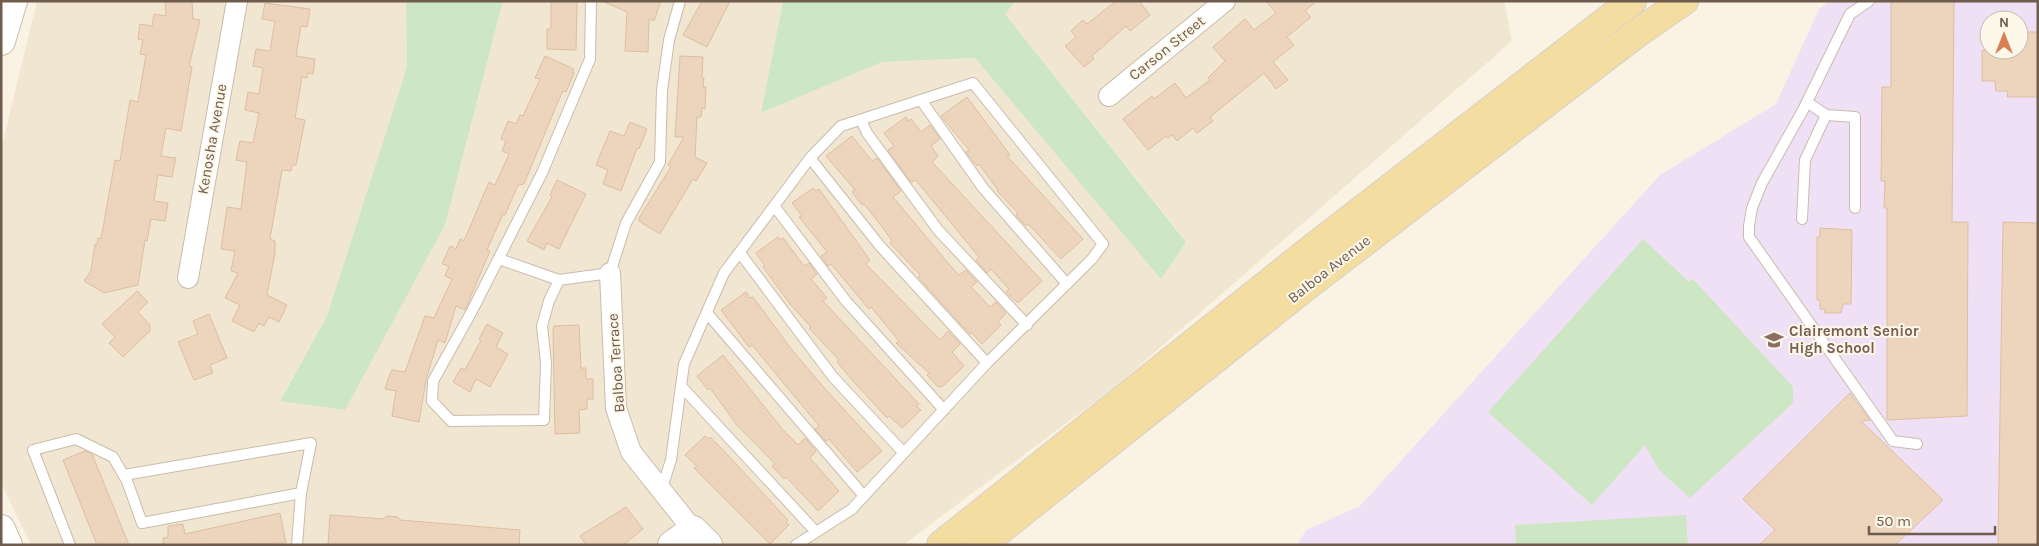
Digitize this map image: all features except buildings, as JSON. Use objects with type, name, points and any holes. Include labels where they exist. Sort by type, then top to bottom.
[{"type":"main road","points":[[1,41],[13,1]]},
{"type":"main road","name":"Balboa Avenue","points":[[941,545],[1305,254],[1632,1]]},
{"type":"main road","name":"Balboa Avenue","points":[[981,545],[1304,288],[1636,34],[1684,1]]},
{"type":"main road","points":[[1,529],[8,545]]},
{"type":"street","name":"Kenosha Avenue","points":[[188,278],[237,1]]},
{"type":"street","name":"Carson Street","points":[[1109,96],[1225,1]]},
{"type":"street","name":"Balboa Terrace","points":[[610,272],[616,408],[631,452],[691,540]]},
{"type":"lane","points":[[559,280],[549,301],[542,326],[546,363],[544,420],[451,421],[432,401],[433,381],[499,259],[542,172],[590,59],[591,1]]},
{"type":"lane","points":[[499,259],[559,280],[610,272],[626,222],[660,162],[662,90],[669,40],[680,1]]},
{"type":"lane","points":[[1869,1],[1850,14],[1808,102],[1762,183],[1752,208],[1749,237],[1893,441],[1917,444]]},
{"type":"lane","points":[[660,492],[671,460],[684,364],[724,273],[810,158],[841,126],[973,83],[1104,244],[1027,325],[987,363],[852,509],[796,545]]},
{"type":"lane","points":[[921,100],[983,188],[1067,284]]},
{"type":"lane","points":[[1808,102],[1826,115],[1855,117],[1855,208]]},
{"type":"lane","points":[[1802,219],[1805,160],[1826,115]]},
{"type":"lane","points":[[861,120],[867,133],[938,230],[1027,325]]},
{"type":"lane","points":[[810,158],[880,246],[987,363]]},
{"type":"lane","points":[[775,206],[846,301],[944,410]]},
{"type":"lane","points":[[740,253],[833,377],[903,452]]},
{"type":"lane","points":[[707,313],[864,496]]},
{"type":"lane","points":[[681,386],[816,532]]},
{"type":"lane","points":[[70,545],[33,450],[76,439],[113,458],[124,475],[142,523],[300,493]]},
{"type":"lane","points":[[124,475],[311,443],[300,493],[297,545]]},
{"type":"shaded area","points":[[37,1],[406,1],[407,67],[327,316],[280,400],[344,410],[445,225],[503,1],[783,1],[761,113],[882,62],[975,58],[1161,278],[1186,241],[1005,14],[1016,1],[1504,1],[1512,41],[1116,386],[903,545],[31,545],[1,483],[1,149]]},
{"type":"shaded area","name":"Clairemont Senior High School","points":[[1830,1],[2038,1],[2038,545],[1297,545],[1306,530],[1360,506],[1660,175],[1776,104],[1819,9]]},
{"type":"green space","points":[[406,1],[503,1],[445,225],[345,410],[280,401],[327,316],[407,67]]},
{"type":"green space","points":[[783,1],[1016,1],[1005,14],[1186,242],[1161,279],[975,58],[882,62],[761,113]]},
{"type":"green space","points":[[1643,239],[1689,282],[1693,279],[1793,387],[1793,403],[1690,498],[1659,470],[1645,445],[1592,505],[1488,412]]},
{"type":"green space","points":[[1686,515],[1688,545],[1516,545],[1515,525]]},
{"type":"place","name":"Clairemont Senior High School","points":[[1774,340]]}]
